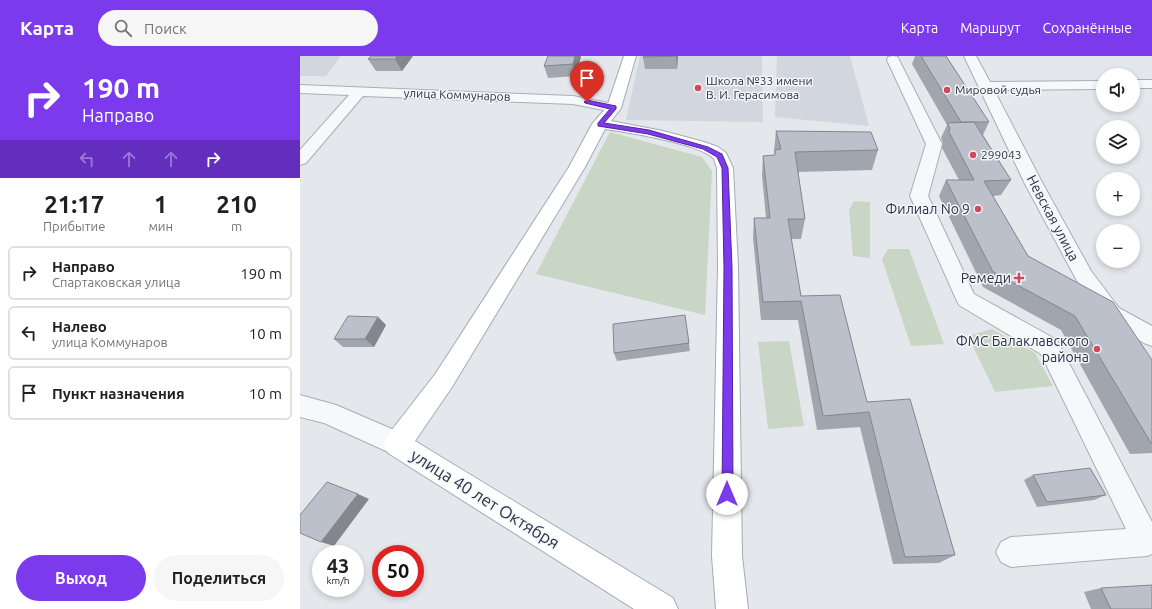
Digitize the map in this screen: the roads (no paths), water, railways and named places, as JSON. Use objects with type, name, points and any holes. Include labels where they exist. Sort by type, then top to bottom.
[{"type":"main road","points":[[397,444],[444,380],[577,167],[600,124],[614,108],[630,56]]},
{"type":"main road","points":[[600,124],[649,132],[706,148],[720,156],[725,168],[728,268],[727,556],[732,609]]},
{"type":"main road","name":"улица 40 лет Октября","points":[[397,444],[662,609]]},
{"type":"street","name":"Невская улица","points":[[970,56],[1034,184],[1084,276],[1111,314],[1152,337]]},
{"type":"street","points":[[893,60],[934,144],[919,196],[966,300],[1049,348],[1147,542],[1011,552]]},
{"type":"street","points":[[1140,84],[1152,84]]},
{"type":"street","points":[[985,86],[1096,85]]},
{"type":"street","name":"улица Коммунаров","points":[[300,89],[573,100],[614,108]]},
{"type":"street","points":[[300,160],[360,91]]},
{"type":"street","name":"улица 40 лет Октября","points":[[300,406],[327,413],[397,444]]},
{"type":"place","name":"Школа №33 имени В. И. Герасимова","points":[[698,88]]},
{"type":"place","name":"Мировой судья","points":[[947,90]]},
{"type":"place","name":"299043","points":[[973,155]]},
{"type":"place","name":"Филиал No 9","points":[[978,209]]},
{"type":"place","name":"Ремеди","points":[[1019,278]]},
{"type":"place","name":"ФМС Балаклавского района","points":[[1097,349]]}]
